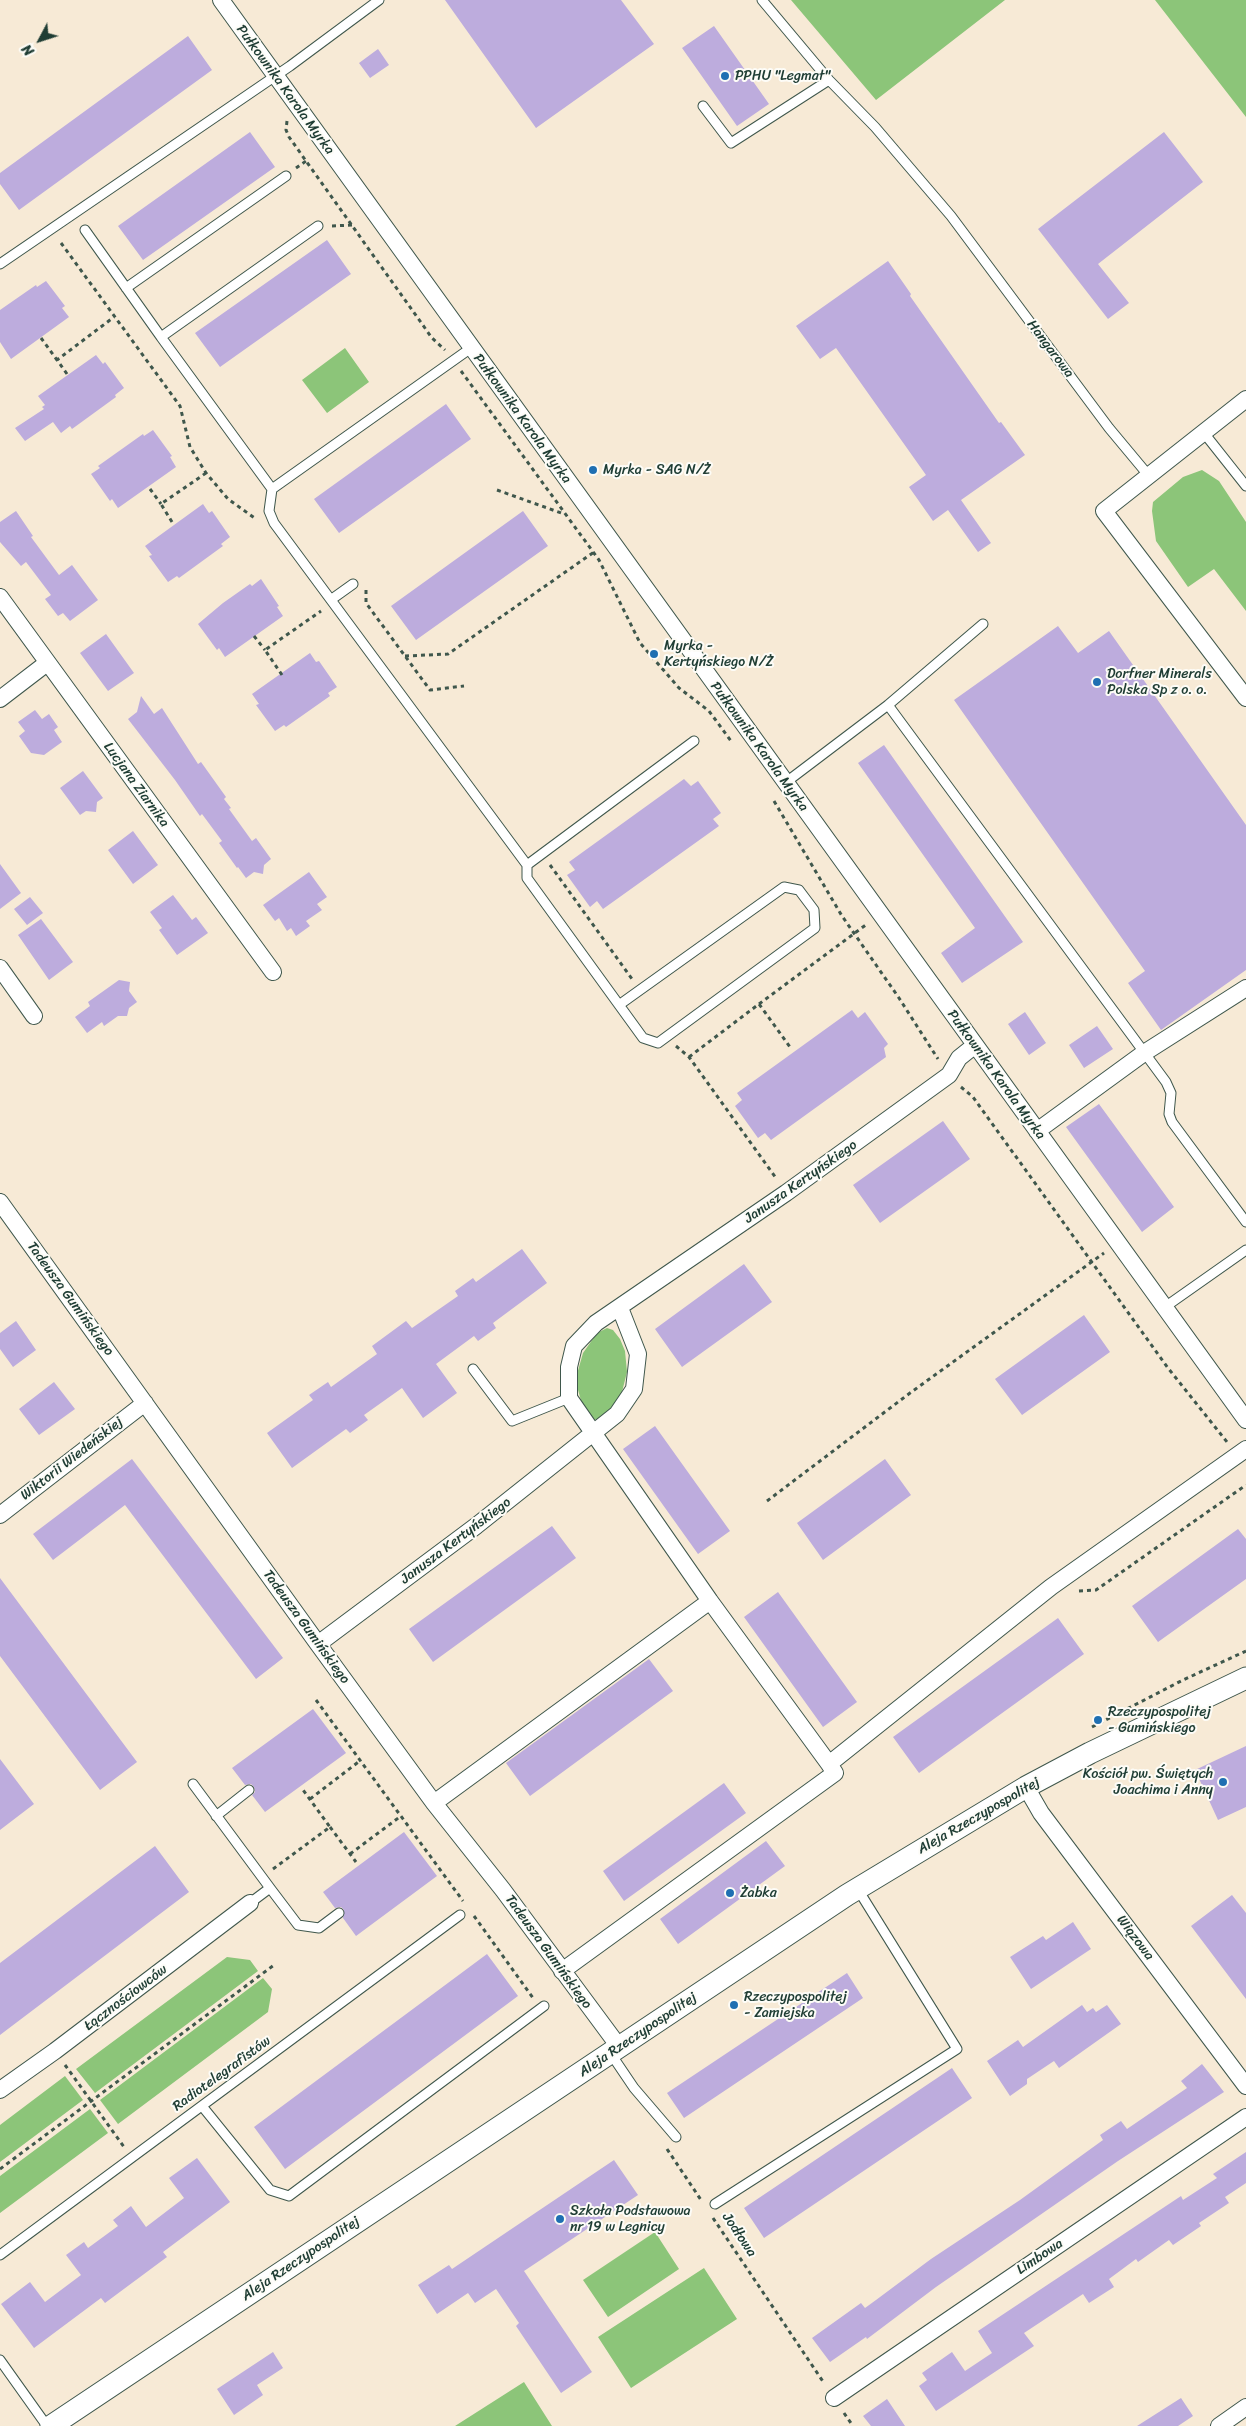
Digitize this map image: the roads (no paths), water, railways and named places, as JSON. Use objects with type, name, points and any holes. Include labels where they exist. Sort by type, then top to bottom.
[{"type":"street","name":"Pułkownika Karola Myrka","points":[[221,0],[974,1046],[1246,1420]]},
{"type":"street","points":[[1246,399],[1104,511],[1246,698]]},
{"type":"street","name":"Lucjana Ziarnika","points":[[0,598],[273,972]]},
{"type":"street","points":[[0,699],[47,663]]},
{"type":"street","points":[[0,968],[34,1016]]},
{"type":"street","points":[[1037,1131],[1144,1053],[1246,988]]},
{"type":"street","name":"Janusza Kertyńskiego","points":[[569,1398],[568,1366],[574,1346],[596,1323],[786,1193],[949,1075],[958,1058],[974,1046]]},
{"type":"street","name":"Tadeusza Gumińskiego","points":[[0,1202],[434,1803],[562,1971],[615,2051]]},
{"type":"street","name":"Janusza Kertyńskiego","points":[[318,1644],[468,1532],[593,1435],[617,1414],[634,1388],[638,1354],[620,1308]]},
{"type":"street","points":[[562,1971],[835,1773],[710,1601],[569,1398]]},
{"type":"street","name":"Wiktorii Wiedeńskiej","points":[[0,1515],[145,1403]]},
{"type":"street","points":[[829,1764],[1051,1587],[1242,1452]]},
{"type":"street","points":[[434,1803],[710,1601]]},
{"type":"street","name":"Aleja Rzeczypospolitej","points":[[49,2426],[615,2051],[857,1888],[1026,1787],[1090,1753],[1246,1678]]},
{"type":"street","name":"Wiązowa","points":[[1026,1787],[1041,1813],[1246,2086]]},
{"type":"street","name":"Łącznościowców","points":[[0,2090],[55,2051],[250,1903]]},
{"type":"street","name":"Limbowa","points":[[834,2398],[1246,2117]]},
{"type":"street","points":[[1219,2426],[1246,2408]]},
{"type":"lane","points":[[0,264],[274,75],[379,0]]},
{"type":"lane","name":"Hangarowa","points":[[762,0],[828,80],[875,127],[951,216],[1109,428],[1148,476]]},
{"type":"lane","points":[[703,106],[731,143],[828,80]]},
{"type":"lane","points":[[126,288],[286,176]]},
{"type":"lane","points":[[161,337],[318,226]]},
{"type":"lane","points":[[85,230],[272,489],[270,511],[274,523],[527,865],[527,878],[643,1038],[658,1043],[815,928],[814,910],[799,890],[784,887],[620,1005]]},
{"type":"lane","points":[[272,489],[471,348]]},
{"type":"lane","points":[[1204,433],[1246,486]]},
{"type":"lane","points":[[332,599],[353,584]]},
{"type":"lane","points":[[786,784],[888,705],[983,624]]},
{"type":"lane","points":[[888,705],[1168,1087],[1171,1093],[1169,1114],[1172,1122],[1246,1222]]},
{"type":"lane","points":[[527,865],[694,742]]},
{"type":"lane","points":[[1165,1307],[1246,1250]]},
{"type":"lane","points":[[474,1369],[512,1421],[569,1398]]},
{"type":"lane","points":[[192,1784],[298,1925],[319,1928],[339,1913]]},
{"type":"lane","points":[[216,1816],[249,1790]]},
{"type":"lane","points":[[250,1903],[270,1888]]},
{"type":"lane","points":[[716,2204],[957,2049],[857,1888]]},
{"type":"lane","name":"Radiotelegrafistów","points":[[0,2254],[460,1915]]},
{"type":"lane","points":[[202,2106],[270,2190],[289,2196],[542,2008]]},
{"type":"lane","points":[[615,2051],[634,2088],[676,2137]]},
{"type":"lane","points":[[0,2360],[49,2426]]},
{"type":"place","name":"PPHU \"Legmat\"","points":[[725,76]]},
{"type":"place","name":"Myrka - SAG N/Ż","points":[[593,470]]},
{"type":"place","name":"Myrka - Kertyńskiego N/Ż","points":[[654,654]]},
{"type":"place","name":"Dorfner Minerals Polska Sp z o. o.","points":[[1097,682]]},
{"type":"place","name":"Rzeczypospolitej - Gumińskiego","points":[[1098,1720]]},
{"type":"place","name":"Kościół pw. Świętych Joachima i Anny","points":[[1223,1782]]},
{"type":"place","name":"Żabka","points":[[730,1893]]},
{"type":"place","name":"Rzeczypospolitej - Zamiejska","points":[[734,2005]]},
{"type":"place","name":"Szkoła Podstawowa nr 19 w Legnicy","points":[[560,2219]]}]
